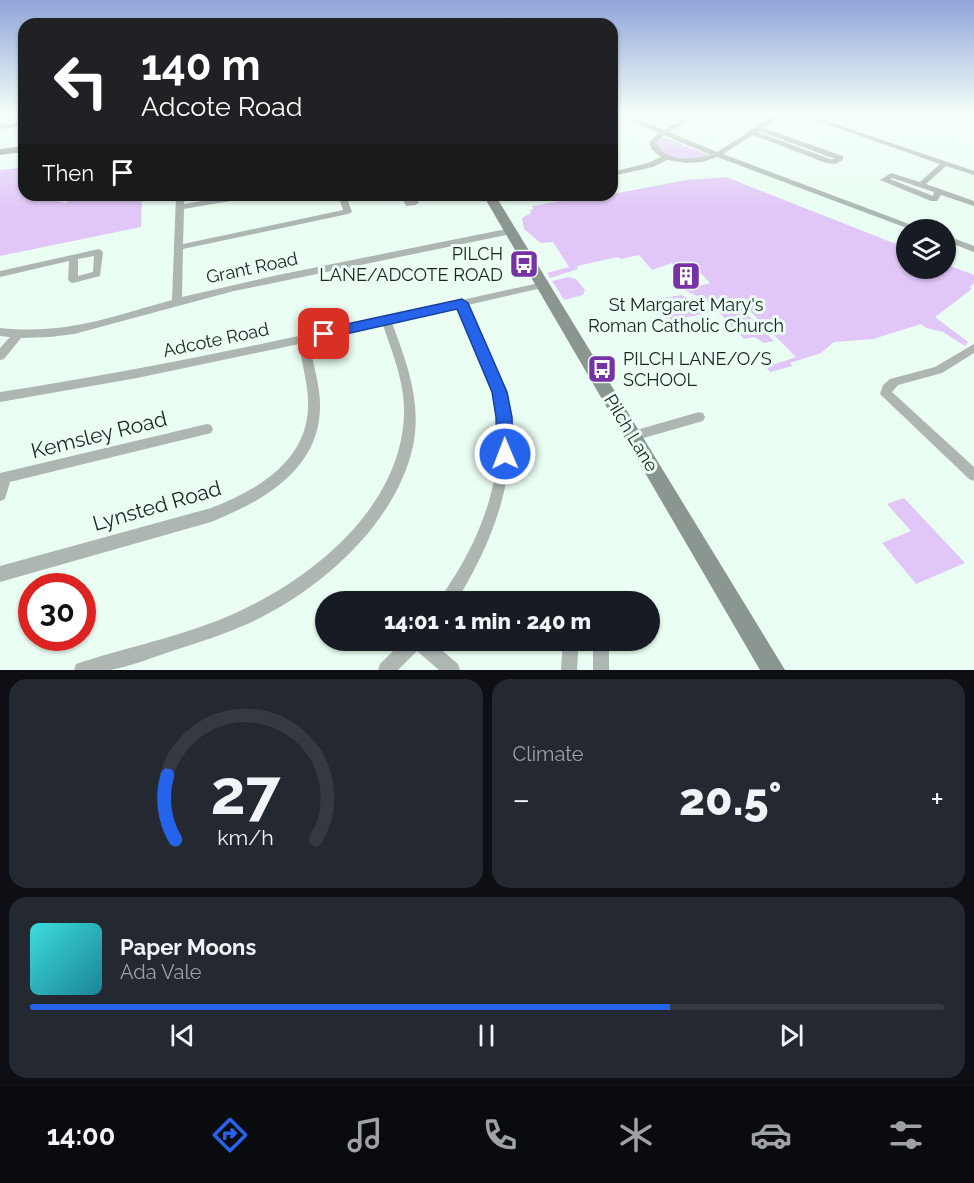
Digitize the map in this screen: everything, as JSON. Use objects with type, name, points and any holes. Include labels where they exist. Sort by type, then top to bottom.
[{"type":"street","points":[[654,145],[656,150],[667,157],[693,161],[704,161],[732,145]]},
{"type":"street","points":[[695,145],[896,221]]},
{"type":"street","points":[[786,145],[829,161],[835,162],[840,158],[805,145]]},
{"type":"street","points":[[893,145],[974,173]]},
{"type":"street","points":[[0,152],[18,150]]},
{"type":"street","points":[[618,173],[650,165],[667,157]]},
{"type":"street","points":[[922,184],[945,163]]},
{"type":"street","points":[[938,191],[934,199],[884,180],[891,175],[922,184],[974,204]]},
{"type":"street","points":[[177,301],[180,201]]},
{"type":"street","points":[[181,207],[217,201]]},
{"type":"street","points":[[179,247],[348,212],[344,201]]},
{"type":"street","points":[[408,201],[409,204],[415,203]]},
{"type":"street","name":"Pilch Lane","points":[[494,201],[773,670]]},
{"type":"street","name":"Grant Road","points":[[0,332],[58,333],[93,327],[177,301],[511,231]]},
{"type":"street","points":[[956,242],[971,248]]},
{"type":"street","points":[[0,273],[74,257]]},
{"type":"street","name":"Adcote Road","points":[[0,397],[70,387],[303,339],[543,285]]},
{"type":"street","points":[[454,591],[469,566],[489,523],[500,488],[505,454],[504,417],[499,392],[462,303]]},
{"type":"street","points":[[82,670],[246,616],[297,587],[333,558],[357,534],[374,513],[394,480],[405,449],[410,412],[406,388],[386,320]]},
{"type":"street","points":[[0,356],[18,334]]},
{"type":"street","name":"Lynsted Road","points":[[0,574],[211,515],[232,508],[267,488],[297,458],[309,438],[313,424],[314,408],[303,339]]},
{"type":"street","points":[[974,348],[938,370],[894,382],[886,388],[886,394],[974,474]]},
{"type":"street","points":[[633,436],[699,417]]},
{"type":"street","name":"Kemsley Road","points":[[3,478],[207,429]]},
{"type":"street","points":[[0,495],[3,478]]},
{"type":"street","points":[[386,670],[406,651]]},
{"type":"street","points":[[430,651],[452,670]]},
{"type":"street","points":[[569,670],[570,651]]},
{"type":"street","points":[[601,651],[601,670]]},
{"type":"shaded area","points":[[684,145],[678,149],[685,146],[712,156],[682,159],[660,151],[655,146]]},
{"type":"shaded area","points":[[18,168],[18,201],[65,203],[69,201],[142,201],[141,227],[0,256],[0,170]]},
{"type":"shaded area","points":[[726,177],[896,244],[896,279],[956,279],[956,268],[974,275],[974,283],[970,287],[972,289],[935,317],[968,342],[965,346],[943,332],[926,328],[921,324],[873,339],[834,342],[821,353],[790,363],[793,366],[770,372],[766,367],[796,357],[742,303],[717,308],[684,290],[710,283],[693,265],[677,268],[672,263],[652,270],[639,255],[577,266],[578,269],[550,278],[547,273],[569,267],[553,242],[541,243],[524,229],[522,218],[531,213],[532,206],[562,201],[618,201],[618,193],[686,180]]},
{"type":"shaded area","points":[[568,277],[576,279],[585,290],[583,295],[564,300],[552,281]]},
{"type":"shaded area","points":[[681,295],[702,304],[712,312],[671,321],[661,307],[651,300]]},
{"type":"shaded area","points":[[739,306],[774,341],[764,343],[754,337],[744,339],[718,311]]},
{"type":"shaded area","points":[[904,498],[965,563],[916,584],[882,543],[911,531],[887,504]]},
{"type":"place","name":"PILCH LANE/ADCOTE ROAD","points":[[524,264]]},
{"type":"place","name":"St Margaret Mary's Roman Catholic Church","points":[[686,276]]},
{"type":"place","name":"PILCH LANE/O/S SCHOOL","points":[[602,369]]},
{"type":"route","points":[[324,334],[462,303],[499,392],[504,417],[505,454]]}]
